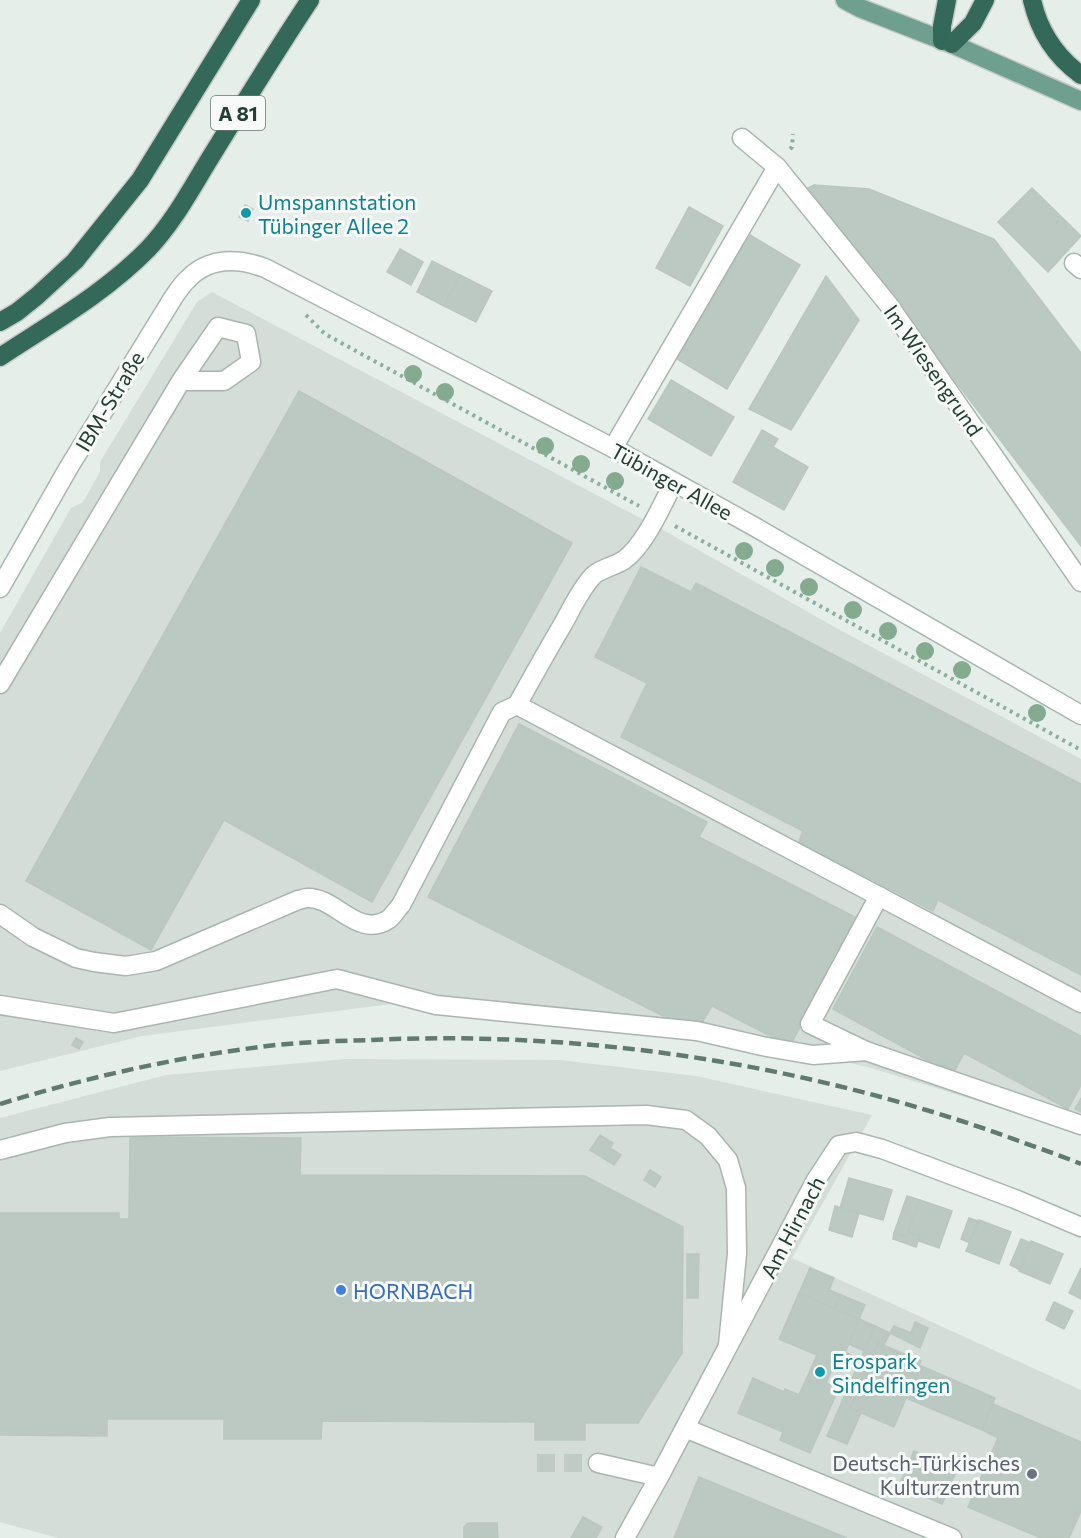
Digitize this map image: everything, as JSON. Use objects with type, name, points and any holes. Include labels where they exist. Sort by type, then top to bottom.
[{"type":"highway","name":"A 81","points":[[0,322],[37,296],[75,261],[126,198],[140,180],[251,0]]},
{"type":"highway","name":"A 81","points":[[0,357],[81,304],[118,276],[148,249],[167,227],[310,0]]},
{"type":"highway","points":[[947,0],[942,26],[947,42],[973,23],[985,0]]},
{"type":"highway","points":[[1032,0],[1044,35],[1069,66],[1081,75]]},
{"type":"main road","points":[[845,0],[860,9],[947,42],[1081,101]]},
{"type":"street","name":"Im Wiesengrund","points":[[742,138],[777,166],[888,304],[1081,582]]},
{"type":"street","points":[[613,448],[777,166]]},
{"type":"street","name":"IBM-Straße","points":[[0,588],[69,466],[173,297],[188,278],[203,267],[223,261],[254,264]]},
{"type":"street","name":"Tübinger Allee","points":[[254,264],[613,448],[1079,710]]},
{"type":"street","points":[[0,684],[181,381]]},
{"type":"street","points":[[0,914],[33,937],[76,958],[126,966],[156,961],[298,900],[308,898],[320,900],[363,924],[374,925],[389,919],[401,905],[502,712],[517,705],[590,579],[595,574],[626,559],[639,546],[674,482]]},
{"type":"street","points":[[517,705],[1081,1003]]},
{"type":"street","points":[[879,896],[810,1024],[866,1051],[1081,1125]]},
{"type":"street","points":[[0,1005],[114,1023],[337,979],[436,1005],[696,1031],[813,1055],[866,1051]]},
{"type":"street","points":[[0,1150],[65,1133],[110,1127],[646,1115],[686,1120],[708,1136],[728,1160],[736,1188],[737,1254],[728,1345]]},
{"type":"street","name":"Am Hirnach","points":[[625,1538],[816,1180],[839,1145],[856,1142],[882,1149],[1015,1199],[1081,1227]]},
{"type":"street","points":[[685,1428],[952,1538]]},
{"type":"street","points":[[598,1462],[659,1477]]},
{"type":"shaded area","points":[[212,292],[663,530],[840,630],[1081,759],[1081,1133],[868,1067],[677,1025],[438,998],[142,1036],[0,1071],[0,633],[71,508],[83,502],[100,472],[100,462],[197,302]]},
{"type":"shaded area","points":[[345,1059],[560,1060],[696,1076],[872,1115],[792,1258],[1081,1390],[1081,1538],[58,1538],[0,1522],[0,1118],[166,1075]]},
{"type":"building","points":[[814,185],[869,189],[994,239],[1081,353],[1081,546],[808,188]]},
{"type":"building","points":[[1032,188],[1081,236],[1048,272],[998,222]]},
{"type":"building","name":"Umspannstation Tübinger Allee 2","points":[[245,205],[253,209],[248,221],[239,217]]},
{"type":"building","points":[[689,207],[723,226],[690,286],[656,268]]},
{"type":"building","points":[[750,235],[800,265],[727,389],[677,359]]},
{"type":"building","points":[[400,249],[423,262],[411,285],[387,272]]},
{"type":"building","points":[[432,261],[460,275],[444,306],[417,292]]},
{"type":"building","points":[[460,275],[492,291],[476,322],[444,306]]},
{"type":"building","points":[[826,276],[859,320],[791,430],[749,409]]},
{"type":"building","points":[[671,380],[734,417],[711,456],[648,419]]},
{"type":"building","points":[[299,391],[572,543],[372,902],[224,820],[151,950],[26,881]]},
{"type":"building","points":[[762,430],[778,439],[773,447],[808,467],[784,510],[733,482]]},
{"type":"building","points":[[641,567],[691,592],[696,583],[1081,784],[1081,975],[938,900],[933,911],[799,842],[803,831],[621,737],[647,683],[595,657]]},
{"type":"building","points":[[519,724],[707,822],[699,837],[857,918],[790,1046],[712,1006],[701,1024],[675,1022],[428,897]]},
{"type":"building","points":[[877,927],[1081,1036],[1081,1085],[1068,1109],[964,1053],[953,1074],[833,1009]]},
{"type":"building","points":[[76,1038],[83,1042],[79,1049],[72,1045]]},
{"type":"building","points":[[1081,1098],[1081,1112],[1075,1109]]},
{"type":"building","points":[[600,1135],[613,1143],[610,1148],[621,1155],[614,1165],[590,1150]]},
{"type":"building","name":"HORNBACH","points":[[130,1137],[301,1138],[300,1175],[585,1176],[683,1227],[682,1353],[638,1423],[585,1423],[585,1440],[535,1440],[535,1422],[322,1421],[321,1439],[224,1439],[224,1419],[107,1419],[107,1436],[0,1435],[0,1213],[119,1213],[119,1219],[129,1219]]},
{"type":"building","points":[[650,1170],[661,1177],[655,1187],[644,1180]]},
{"type":"building","points":[[849,1178],[892,1190],[883,1220],[840,1208]]},
{"type":"building","points":[[907,1196],[920,1200],[907,1237],[894,1233]]},
{"type":"building","points":[[920,1200],[952,1211],[939,1248],[919,1241],[920,1236],[908,1232]]},
{"type":"building","points":[[835,1206],[859,1213],[852,1237],[829,1230]]},
{"type":"building","points":[[969,1218],[978,1221],[970,1243],[961,1239]]},
{"type":"building","points":[[979,1220],[1011,1232],[999,1264],[966,1251]]},
{"type":"building","points":[[908,1232],[920,1236],[916,1247],[893,1239],[894,1233],[907,1237]]},
{"type":"building","points":[[1021,1239],[1031,1243],[1020,1270],[1010,1265]]},
{"type":"building","points":[[1031,1241],[1063,1254],[1050,1284],[1019,1271]]},
{"type":"building","points":[[687,1254],[699,1254],[698,1298],[687,1298]]},
{"type":"building","points":[[810,1268],[834,1278],[829,1290],[841,1295],[835,1309],[799,1293]]},
{"type":"building","points":[[1081,1268],[1081,1299],[1069,1293]]},
{"type":"building","name":"Erospark Sindelfingen","points":[[799,1293],[859,1319],[840,1365],[835,1363],[826,1383],[839,1388],[810,1453],[780,1440],[783,1432],[738,1413],[753,1378],[784,1392],[785,1389],[799,1395],[817,1355],[779,1339]]},
{"type":"building","points":[[841,1295],[865,1305],[859,1319],[835,1309]]},
{"type":"building","points":[[1054,1302],[1073,1311],[1064,1329],[1046,1320]]},
{"type":"building","points":[[859,1319],[875,1326],[864,1351],[849,1344]]},
{"type":"building","points":[[915,1322],[928,1328],[920,1348],[890,1333],[894,1326],[911,1333]]},
{"type":"building","points":[[875,1326],[890,1333],[884,1345],[878,1343],[850,1408],[861,1413],[847,1444],[827,1436]]},
{"type":"building","points":[[878,1343],[921,1361],[919,1365],[995,1398],[982,1430],[906,1398],[894,1427],[850,1408]]},
{"type":"building","points":[[845,1352],[853,1356],[847,1368],[840,1365]]},
{"type":"building","name":"Deutsch-Türkisches Kulturzentrum","points":[[993,1404],[1081,1442],[1081,1511],[1069,1538],[1041,1538],[968,1507],[998,1438],[982,1430]]},
{"type":"building","points":[[914,1451],[957,1470],[942,1504],[899,1485]]},
{"type":"building","points":[[699,1477],[847,1538],[674,1538]]},
{"type":"building","points":[[583,1517],[602,1527],[596,1538],[571,1538]]},
{"type":"building","points":[[468,1523],[497,1523],[498,1538],[464,1538],[464,1527]]},
{"type":"tunnel","points":[[537,1463],[598,1463]]},
{"type":"railway","points":[[0,1104],[129,1070],[274,1045],[329,1041],[451,1038],[533,1041],[614,1047],[694,1057],[774,1072],[931,1111],[1081,1164]]},
{"type":"place","name":"Umspannstation Tübinger Allee 2","points":[[246,213]]},
{"type":"place","name":"HORNBACH","points":[[341,1290]]},
{"type":"place","name":"Erospark Sindelfingen","points":[[820,1372]]},
{"type":"place","name":"Deutsch-Türkisches Kulturzentrum","points":[[1032,1474]]}]
